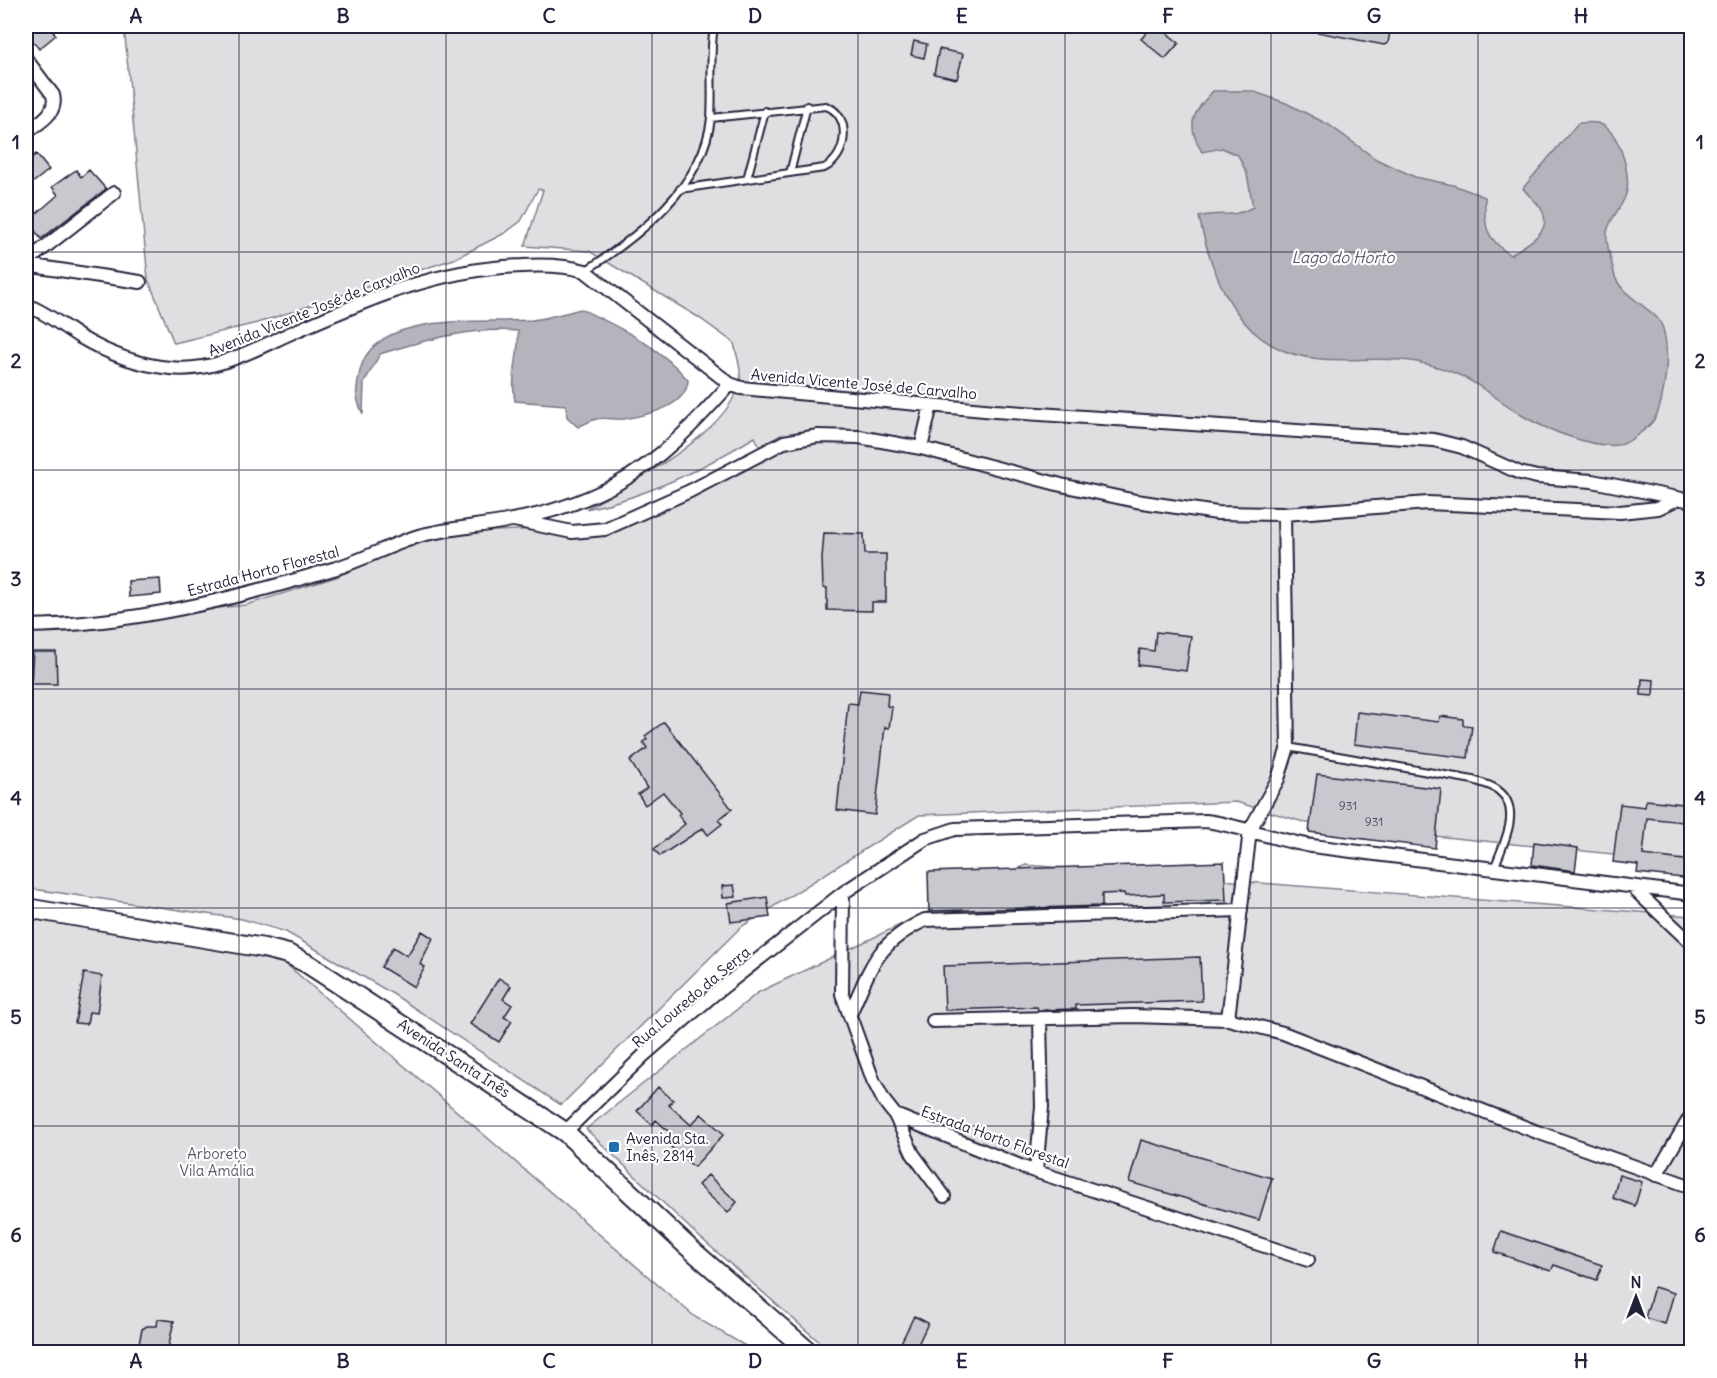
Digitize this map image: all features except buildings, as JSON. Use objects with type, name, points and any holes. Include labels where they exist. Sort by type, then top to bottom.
[{"type":"main road","name":"Avenida Santa Inês","points":[[26,908],[288,954],[318,970],[565,1132],[686,1245],[809,1353]]},
{"type":"street","points":[[26,58],[53,95],[54,108],[26,133]]},
{"type":"street","points":[[26,263],[114,193]]},
{"type":"street","points":[[26,263],[140,282]]},
{"type":"street","name":"Avenida Vicente José de Carvalho","points":[[26,304],[80,337],[122,357],[170,368],[189,369],[224,362],[397,289],[466,270],[530,266],[565,267],[585,271],[730,384],[768,392],[1434,440],[1462,447],[1520,472],[1538,477],[1582,479],[1692,501]]},
{"type":"street","points":[[508,521],[573,503],[614,485],[657,458],[686,433],[730,384]]},
{"type":"street","points":[[921,448],[931,405]]},
{"type":"street","points":[[508,521],[572,532],[605,529],[690,491],[784,442],[818,436],[860,437],[921,448],[1136,501],[1217,513],[1284,514],[1428,504],[1620,512],[1658,508],[1678,499]]},
{"type":"street","points":[[1228,1019],[1250,830],[1278,779],[1288,747],[1284,514]]},
{"type":"street","name":"Estrada Horto Florestal","points":[[26,626],[78,623],[198,605],[335,569],[420,536],[508,521]]},
{"type":"street","name":"Rua Louredo da Serra","points":[[565,1132],[643,1056],[713,995],[843,893],[925,839],[955,829],[1206,821],[1312,846],[1692,894]]},
{"type":"street","points":[[1632,887],[1692,944]]},
{"type":"street","points":[[843,893],[845,913],[841,985],[850,1014],[873,1080],[884,1101],[895,1115],[913,1154],[944,1197]]},
{"type":"street","points":[[850,1014],[879,951],[900,932],[925,920],[1241,910]]},
{"type":"street","points":[[933,1022],[1133,1016],[1228,1019],[1283,1033],[1537,1132],[1692,1188]]},
{"type":"street","points":[[1036,1171],[1042,1107],[1040,1020]]},
{"type":"street","points":[[1656,1175],[1692,1114]]},
{"type":"street","name":"Estrada Horto Florestal","points":[[895,1115],[1036,1171],[1308,1260]]},
{"type":"lane","points":[[585,271],[622,248],[649,224],[680,189],[704,146],[711,118],[710,73],[714,26]]},
{"type":"lane","points":[[680,189],[824,168],[834,163],[843,146],[842,117],[835,109],[826,106],[807,106],[711,118]]},
{"type":"lane","points":[[790,173],[807,106]]},
{"type":"lane","points":[[747,179],[765,111]]},
{"type":"lane","points":[[1288,747],[1473,780],[1499,790],[1510,803],[1511,817],[1494,869]]},
{"type":"green space","points":[[124,26],[1691,26],[1691,862],[1307,823],[1236,802],[919,815],[741,927],[561,1105],[393,994],[286,932],[242,919],[26,888],[26,629],[246,605],[336,577],[411,544],[474,532],[585,527],[635,515],[764,456],[755,437],[715,460],[652,489],[609,504],[586,509],[652,471],[700,437],[719,418],[733,399],[740,379],[740,366],[734,343],[698,317],[589,251],[525,246],[543,190],[538,189],[521,221],[505,233],[454,259],[257,323],[174,343],[148,279]]},
{"type":"green space","points":[[1026,865],[1691,916],[1691,1352],[831,1352],[695,1233],[586,1129],[759,992]]},
{"type":"green space","name":"Arboreto Vila Amália","points":[[26,910],[278,957],[695,1317],[756,1352],[26,1352]]},
{"type":"water","name":"Lago do Horto","points":[[1213,91],[1252,91],[1286,103],[1329,125],[1376,159],[1415,177],[1453,185],[1485,197],[1488,231],[1495,243],[1510,255],[1536,237],[1544,225],[1545,218],[1542,210],[1523,188],[1578,123],[1597,123],[1605,127],[1617,141],[1627,172],[1626,195],[1607,232],[1614,273],[1621,287],[1658,319],[1663,328],[1665,340],[1664,386],[1658,412],[1653,421],[1641,433],[1623,444],[1586,442],[1533,421],[1477,385],[1445,369],[1399,360],[1307,357],[1289,353],[1272,345],[1257,334],[1243,321],[1223,289],[1208,253],[1199,217],[1239,213],[1253,207],[1247,174],[1238,155],[1222,148],[1202,152],[1194,134],[1196,113]]},
{"type":"water","points":[[581,309],[625,331],[665,357],[688,380],[681,397],[664,408],[644,415],[624,419],[596,419],[578,427],[567,417],[566,405],[515,401],[518,331],[501,330],[466,333],[380,354],[364,383],[363,414],[357,393],[360,371],[369,351],[386,337],[408,329],[433,324],[532,320]]},
{"type":"place","name":"Avenida Sta. Inês, 2814","points":[[614,1147]]}]
